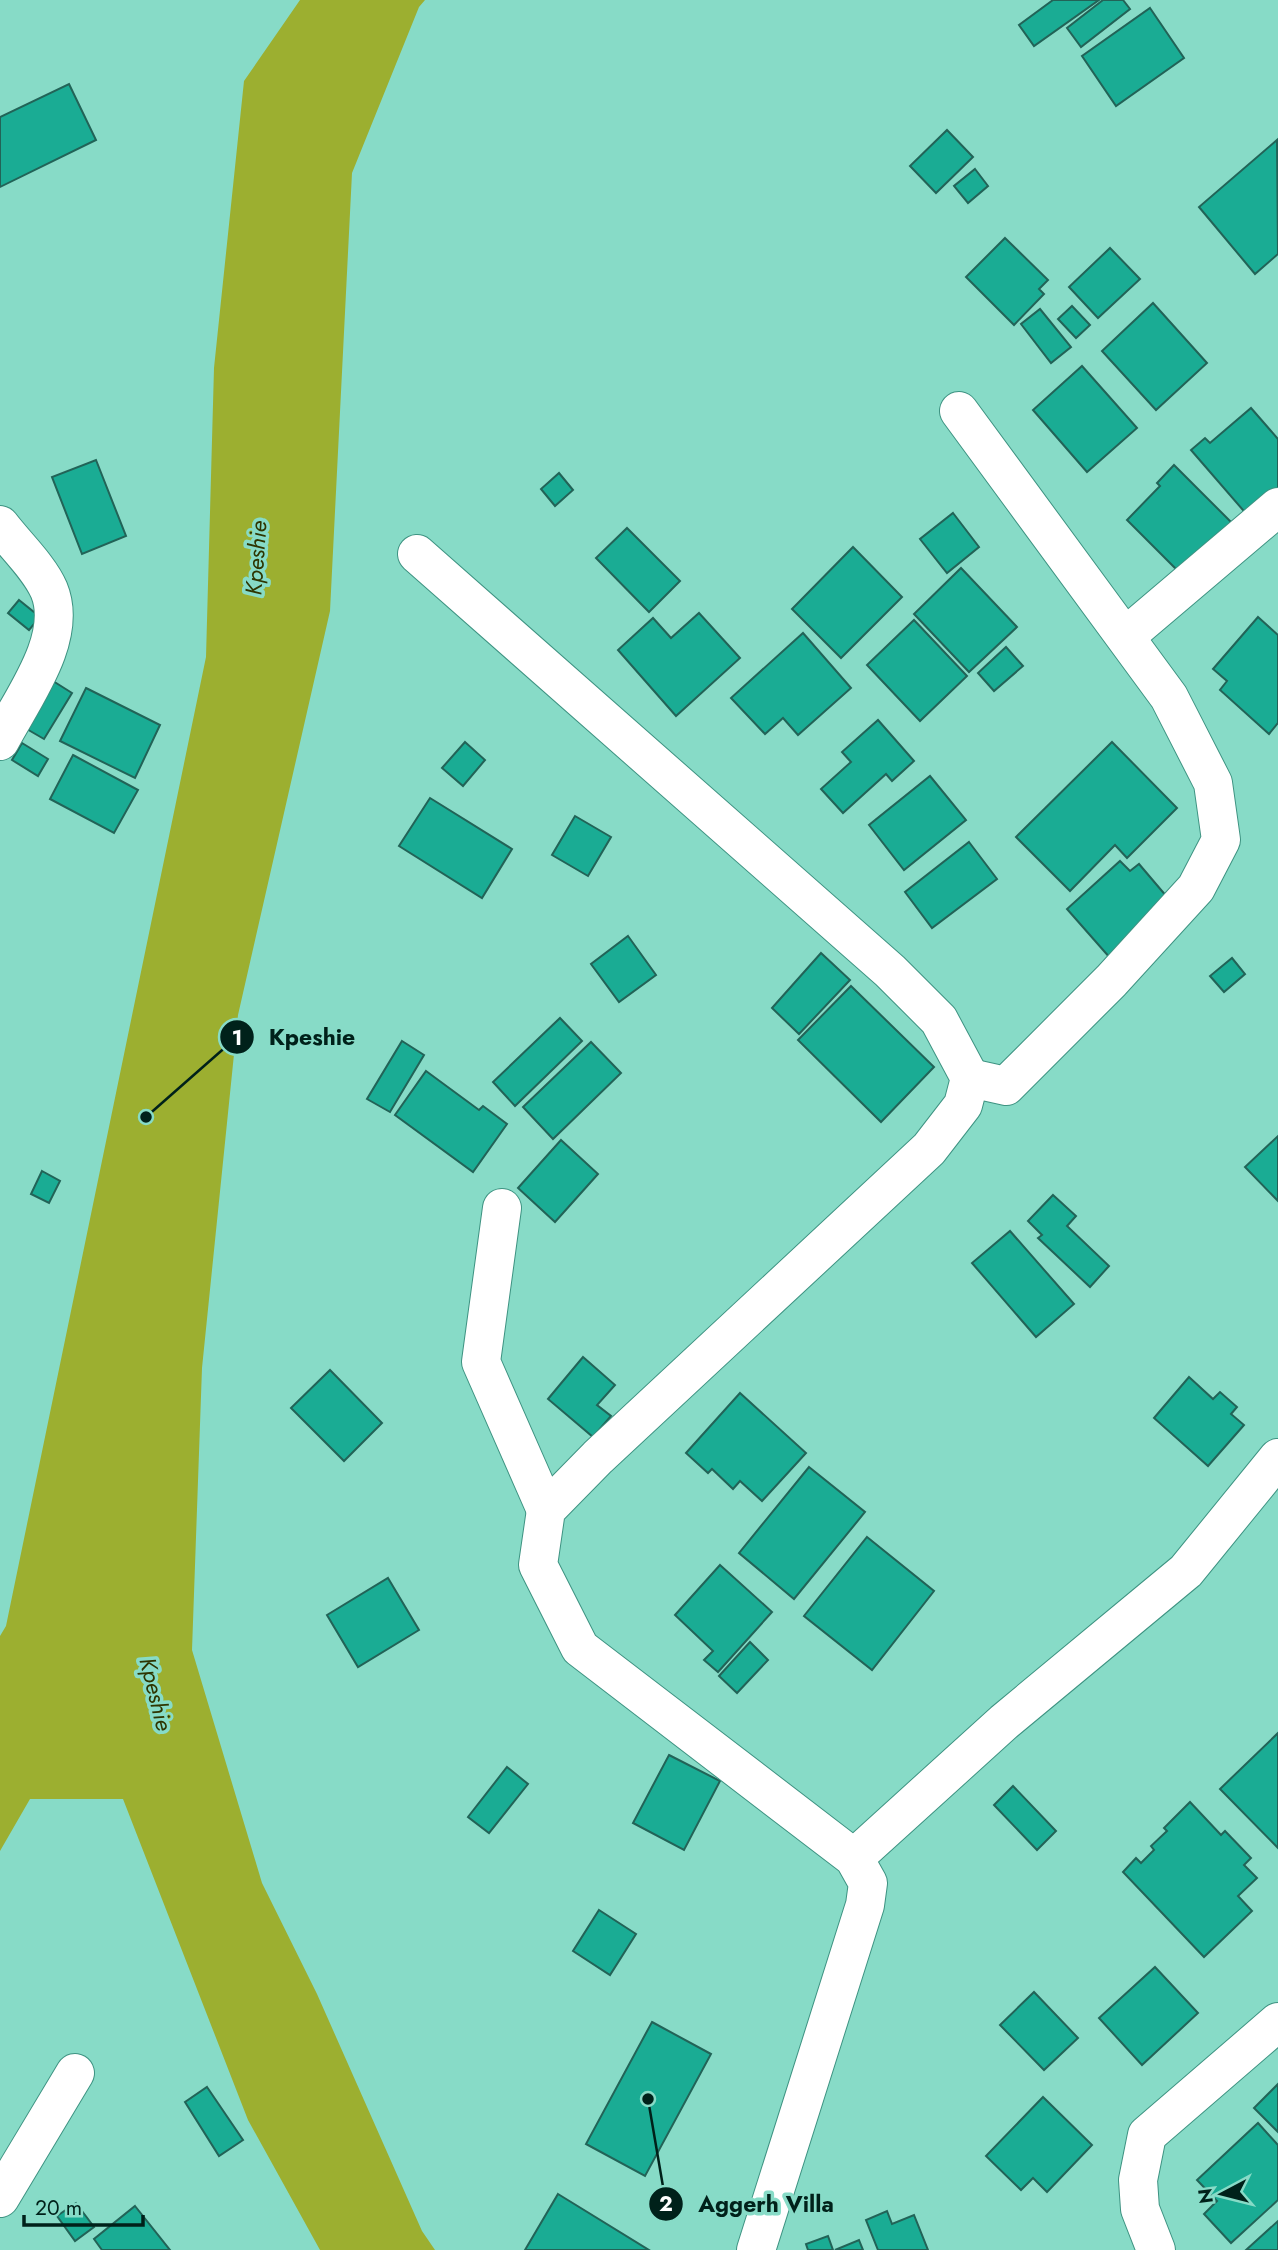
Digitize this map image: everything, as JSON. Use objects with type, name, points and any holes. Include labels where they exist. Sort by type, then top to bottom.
[{"type":"street","points":[[959,411],[1169,697],[1213,783],[1220,840],[1196,888],[1111,981],[1006,1086],[970,1078]]},
{"type":"street","points":[[1126,636],[1278,508]]},
{"type":"street","points":[[0,525],[48,587],[56,610],[48,651],[0,741]]},
{"type":"street","points":[[417,554],[890,971],[939,1020],[970,1078],[963,1105],[929,1149],[598,1457],[546,1510]]},
{"type":"street","points":[[502,1208],[481,1362],[546,1510],[538,1565],[580,1648],[854,1858],[868,1883],[865,1905],[756,2250]]},
{"type":"street","points":[[854,1858],[1004,1722],[1186,1571],[1278,1458]]},
{"type":"street","points":[[1156,2250],[1140,2209],[1139,2189],[1147,2134],[1278,2022]]},
{"type":"street","points":[[0,2198],[75,2073]]},
{"type":"water","points":[[300,0],[425,0],[419,7],[352,173],[330,611],[238,1015],[202,1368],[192,1650],[262,1883],[317,1994],[422,2231],[435,2250],[320,2250],[248,2120],[123,1799],[30,1799],[0,1851],[0,1636],[6,1626],[206,657],[214,368],[244,81]]},
{"type":"building","points":[[1053,0],[1099,0],[1034,46],[1019,25]]},
{"type":"building","points":[[1103,0],[1123,0],[1130,9],[1081,47],[1067,28]]},
{"type":"building","points":[[1150,8],[1184,58],[1116,106],[1082,56]]},
{"type":"building","points":[[69,84],[96,140],[0,187],[0,117]]},
{"type":"building","points":[[947,130],[973,157],[936,193],[910,166]]},
{"type":"building","points":[[1277,140],[1278,254],[1255,274],[1199,207]]},
{"type":"building","points":[[975,169],[988,186],[968,203],[954,186]]},
{"type":"building","points":[[1005,238],[1048,280],[1039,289],[1044,294],[1014,325],[966,277]]},
{"type":"building","points":[[1110,248],[1140,279],[1098,318],[1069,287]]},
{"type":"building","points":[[1153,303],[1207,363],[1156,410],[1102,351]]},
{"type":"building","points":[[1072,306],[1090,325],[1076,338],[1058,319]]},
{"type":"building","points":[[1040,309],[1071,347],[1051,363],[1021,324]]},
{"type":"building","points":[[1082,366],[1137,428],[1087,472],[1033,410]]},
{"type":"building","points":[[1251,408],[1278,439],[1278,491],[1249,517],[1191,450],[1205,438],[1210,443]]},
{"type":"building","points":[[96,460],[126,536],[82,554],[52,477]]},
{"type":"building","points":[[1174,465],[1234,525],[1183,576],[1127,520],[1160,486],[1157,483]]},
{"type":"building","points":[[559,473],[573,490],[555,506],[541,489]]},
{"type":"building","points":[[953,513],[979,547],[947,573],[920,539]]},
{"type":"building","points":[[627,528],[680,581],[649,612],[596,558]]},
{"type":"building","points":[[853,547],[902,597],[841,658],[792,609]]},
{"type":"building","points":[[961,568],[1017,627],[969,672],[914,614]]},
{"type":"building","points":[[19,600],[40,617],[29,630],[8,613]]},
{"type":"building","points":[[699,613],[740,658],[676,716],[618,650],[653,618],[671,638]]},
{"type":"building","points":[[1258,617],[1278,635],[1278,723],[1269,734],[1220,690],[1227,681],[1213,669]]},
{"type":"building","points":[[914,620],[967,676],[920,721],[867,665]]},
{"type":"building","points":[[803,633],[851,688],[798,735],[783,718],[765,734],[731,698]]},
{"type":"building","points":[[1006,647],[1023,666],[994,691],[978,673]]},
{"type":"building","points":[[53,681],[72,693],[44,739],[25,728]]},
{"type":"building","points":[[86,688],[160,725],[135,778],[60,741]]},
{"type":"building","points":[[878,720],[914,761],[892,781],[886,774],[843,813],[821,789],[851,762],[842,752]]},
{"type":"building","points":[[465,742],[485,760],[463,786],[442,768]]},
{"type":"building","points":[[1112,742],[1177,808],[1127,858],[1115,845],[1070,891],[1016,837]]},
{"type":"building","points":[[22,743],[48,759],[38,776],[12,760]]},
{"type":"building","points":[[73,755],[138,790],[114,833],[50,799]]},
{"type":"building","points":[[930,776],[966,820],[904,870],[869,825]]},
{"type":"building","points":[[430,798],[512,849],[482,898],[399,846]]},
{"type":"building","points":[[575,816],[611,837],[588,876],[552,855]]},
{"type":"building","points":[[969,842],[997,879],[932,928],[905,892]]},
{"type":"building","points":[[1120,861],[1130,871],[1139,864],[1173,904],[1111,959],[1067,909]]},
{"type":"building","points":[[628,936],[656,975],[619,1002],[591,964]]},
{"type":"building","points":[[821,953],[850,980],[799,1034],[772,1008]]},
{"type":"building","points":[[1232,958],[1245,974],[1224,992],[1210,976]]},
{"type":"building","points":[[851,986],[934,1067],[881,1122],[798,1040]]},
{"type":"building","points":[[560,1018],[582,1041],[515,1106],[493,1082]]},
{"type":"building","points":[[402,1041],[424,1055],[390,1112],[367,1099]]},
{"type":"building","points":[[591,1042],[621,1073],[553,1139],[523,1107]]},
{"type":"building","points":[[426,1071],[479,1110],[483,1106],[507,1124],[473,1172],[395,1115]]},
{"type":"building","points":[[1278,1136],[1278,1201],[1245,1167]]},
{"type":"building","points":[[561,1140],[598,1174],[555,1222],[518,1188]]},
{"type":"building","points":[[42,1171],[60,1181],[49,1203],[31,1194]]},
{"type":"building","points":[[1053,1195],[1076,1216],[1067,1226],[1109,1266],[1090,1287],[1038,1238],[1042,1235],[1028,1221]]},
{"type":"building","points":[[1010,1231],[1074,1304],[1036,1337],[972,1263]]},
{"type":"building","points":[[583,1357],[615,1385],[597,1405],[611,1416],[593,1437],[548,1399]]},
{"type":"building","points":[[330,1370],[382,1423],[344,1461],[291,1408]]},
{"type":"building","points":[[1189,1377],[1213,1399],[1220,1392],[1237,1407],[1231,1414],[1244,1425],[1208,1466],[1154,1418]]},
{"type":"building","points":[[740,1393],[806,1453],[762,1501],[740,1481],[733,1489],[712,1469],[708,1473],[686,1453]]},
{"type":"building","points":[[809,1467],[865,1512],[794,1599],[739,1553]]},
{"type":"building","points":[[867,1537],[934,1591],[872,1670],[804,1616]]},
{"type":"building","points":[[720,1565],[772,1612],[718,1672],[704,1660],[713,1651],[675,1615]]},
{"type":"building","points":[[388,1578],[419,1630],[358,1667],[327,1615]]},
{"type":"building","points":[[750,1642],[768,1660],[737,1693],[719,1676]]},
{"type":"building","points":[[1278,1733],[1278,1848],[1220,1789]]},
{"type":"building","points":[[669,1755],[720,1781],[684,1850],[633,1823]]},
{"type":"building","points":[[507,1767],[528,1784],[489,1833],[468,1817]]},
{"type":"building","points":[[1013,1786],[1056,1831],[1037,1850],[994,1805]]},
{"type":"building","points":[[1190,1802],[1221,1835],[1225,1831],[1251,1858],[1244,1865],[1257,1878],[1238,1896],[1252,1911],[1204,1957],[1123,1872],[1136,1858],[1141,1863],[1154,1850],[1151,1846],[1167,1831],[1164,1828]]},
{"type":"building","points":[[599,1910],[636,1934],[610,1975],[573,1951]]},
{"type":"building","points":[[1155,1967],[1198,2013],[1142,2065],[1099,2018]]},
{"type":"building","points":[[1034,1992],[1078,2038],[1044,2070],[1000,2025]]},
{"type":"building","points":[[652,2022],[711,2054],[645,2176],[586,2144]]},
{"type":"building","points":[[1278,2084],[1278,2132],[1254,2108]]},
{"type":"building","points":[[207,2087],[243,2140],[219,2156],[185,2102]]},
{"type":"building","points":[[1043,2097],[1092,2145],[1047,2192],[1033,2178],[1021,2190],[986,2156]]},
{"type":"building","points":[[1258,2123],[1278,2145],[1278,2200],[1231,2243],[1204,2214],[1217,2201],[1197,2180]]},
{"type":"building","points":[[558,2194],[649,2250],[525,2250]]},
{"type":"building","points":[[76,2203],[94,2227],[75,2241],[57,2216]]},
{"type":"building","points":[[135,2206],[170,2250],[102,2250],[94,2239]]},
{"type":"building","points":[[887,2211],[892,2224],[914,2215],[928,2250],[878,2250],[866,2220]]},
{"type":"building","points":[[1278,2221],[1278,2250],[1246,2250]]},
{"type":"building","points":[[828,2236],[833,2250],[808,2250],[806,2244]]},
{"type":"building","points":[[859,2240],[863,2250],[835,2250]]},
{"type":"place","name":"Kpeshie","points":[[146,1117]]},
{"type":"place","name":"Aggerh Villa","points":[[648,2099]]}]
